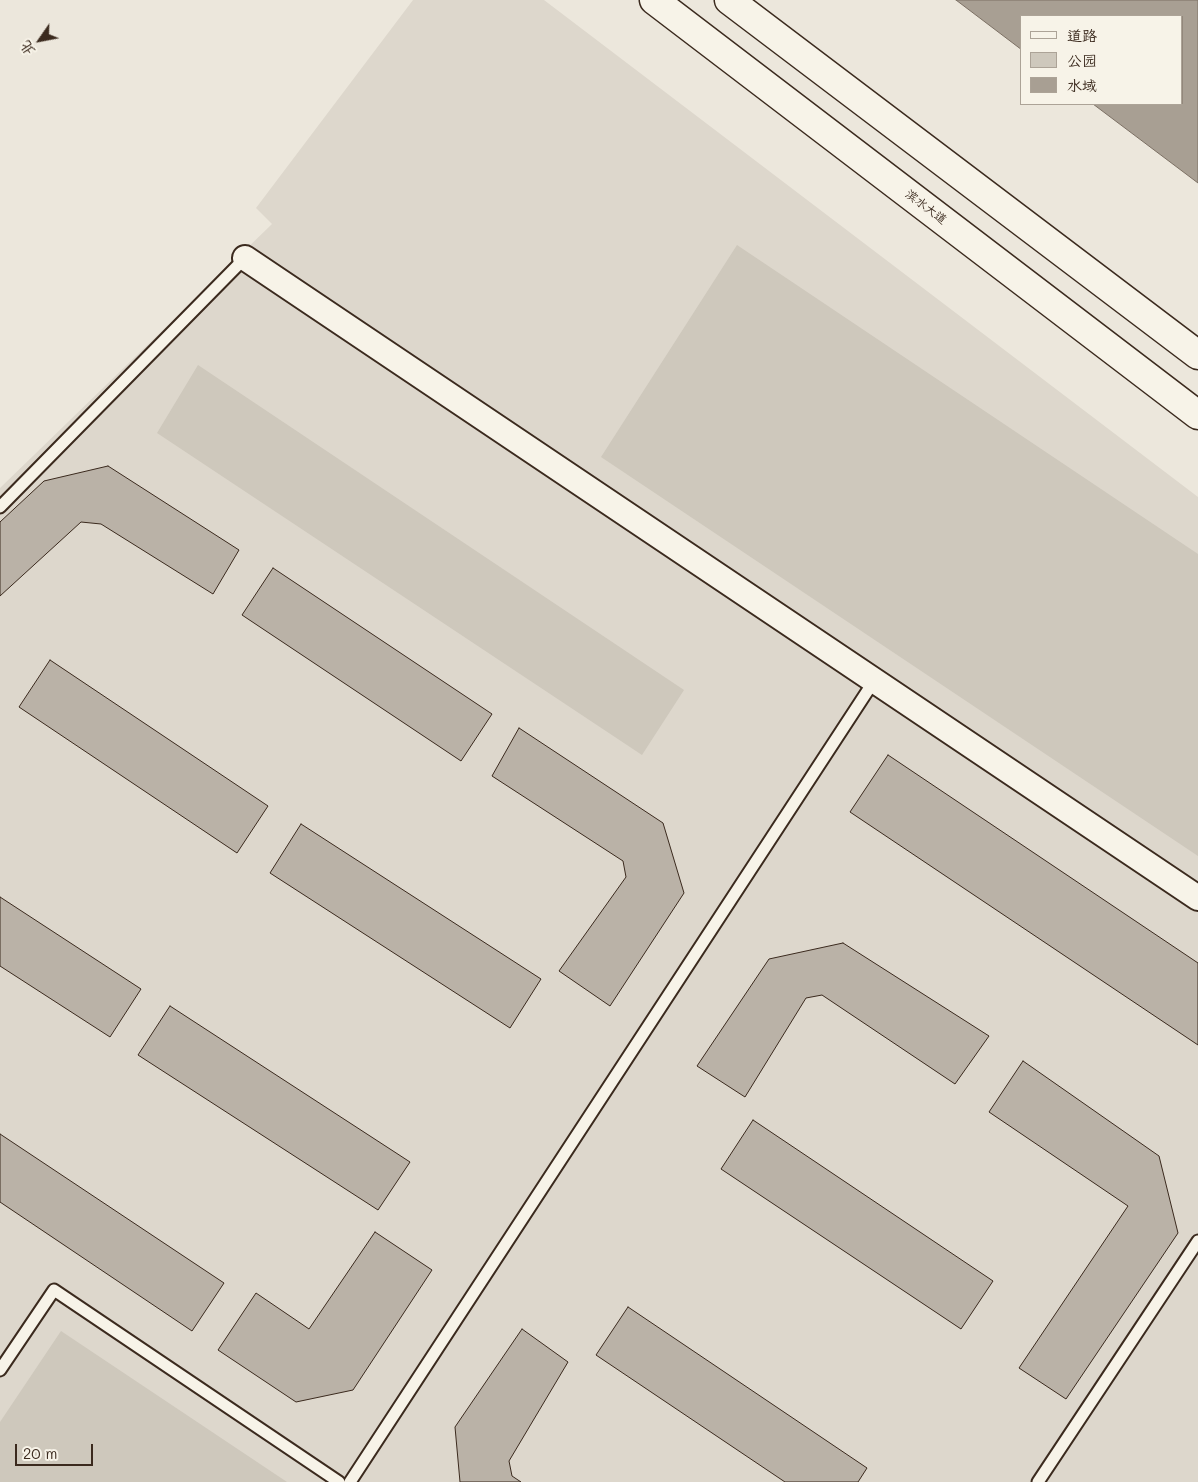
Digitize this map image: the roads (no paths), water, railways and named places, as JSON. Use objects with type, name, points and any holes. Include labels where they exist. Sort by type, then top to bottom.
[{"type":"main road","name":"滨水大道","points":[[654,0],[1198,414]]},
{"type":"main road","points":[[729,0],[1198,355]]},
{"type":"street","points":[[245,258],[1198,898]]},
{"type":"lane","points":[[0,507],[245,258]]},
{"type":"lane","points":[[350,1482],[874,681]]},
{"type":"lane","points":[[1038,1482],[1198,1241]]},
{"type":"lane","points":[[0,1370],[54,1290],[339,1482]]},
{"type":"water","points":[[956,0],[1198,0],[1198,183],[1094,105],[1183,105],[1183,15],[1020,15],[1020,48]]}]
